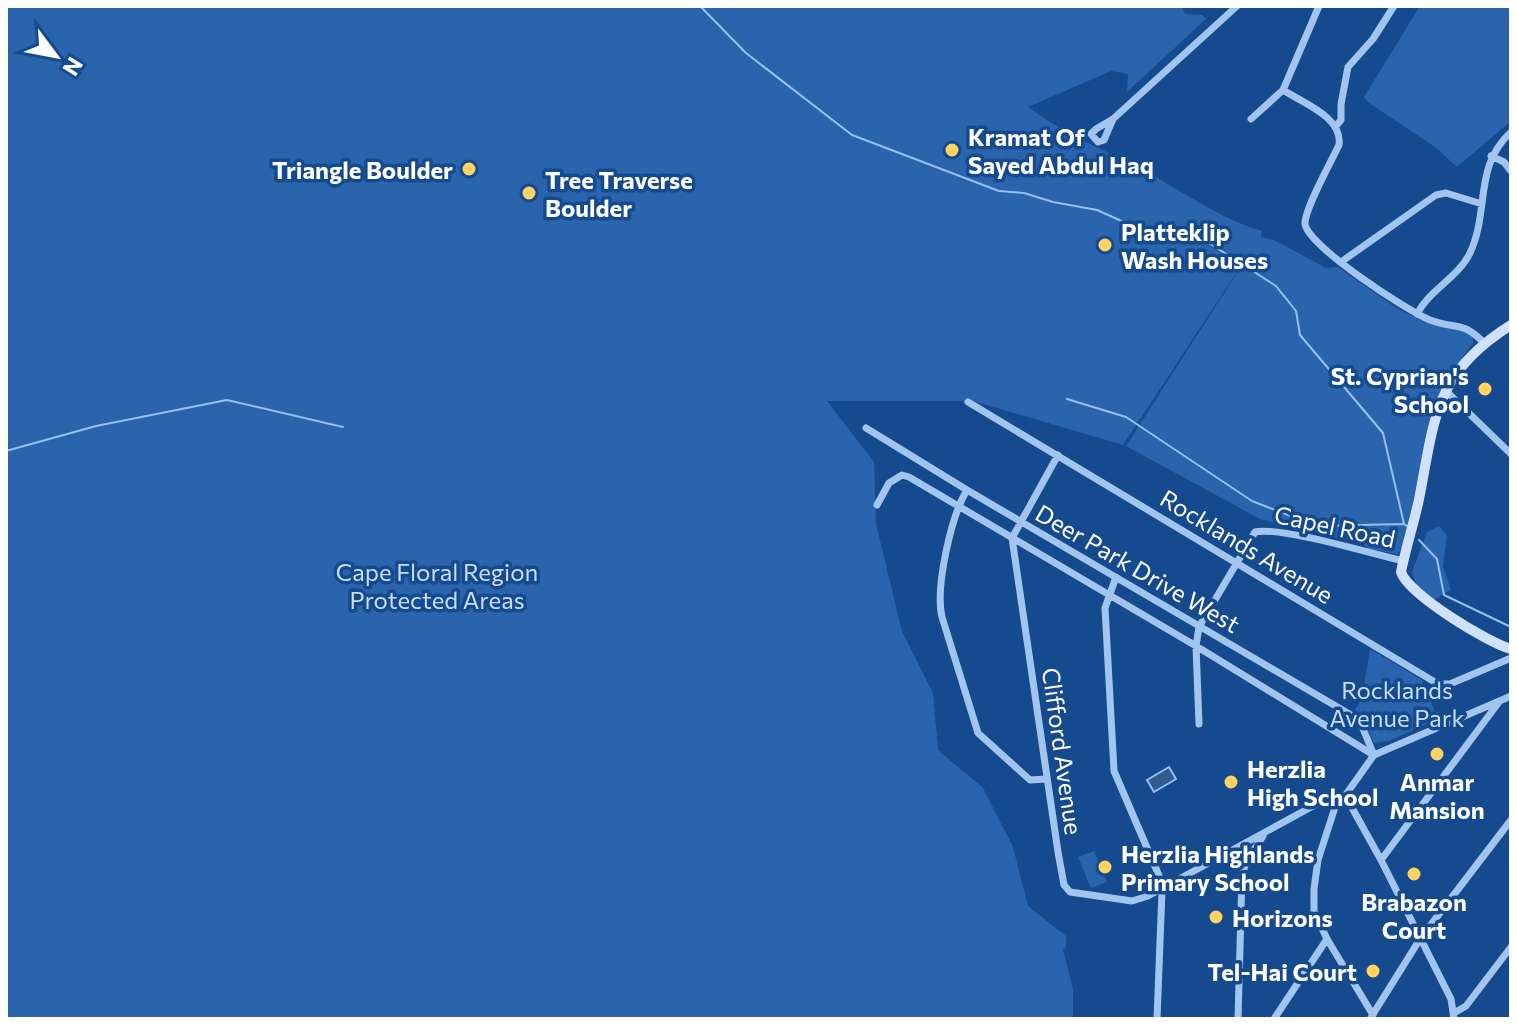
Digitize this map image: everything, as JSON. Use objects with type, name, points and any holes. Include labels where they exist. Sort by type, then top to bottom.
[{"type":"street","points":[[1113,119],[1237,6]]},
{"type":"street","points":[[1251,119],[1283,90],[1319,6]]},
{"type":"street","points":[[1336,126],[1341,120],[1341,104],[1350,63],[1373,39],[1394,6]]},
{"type":"street","points":[[1283,90],[1336,126],[1340,136],[1339,145],[1305,220],[1310,236],[1341,262],[1417,314],[1437,322],[1469,327],[1484,343]]},
{"type":"street","points":[[1417,314],[1469,255],[1491,156],[1511,132]]},
{"type":"street","points":[[1491,156],[1506,163],[1511,171]]},
{"type":"street","points":[[1341,262],[1436,195],[1446,193],[1482,204]]},
{"type":"street","points":[[1403,561],[1434,419],[1445,390],[1457,371],[1484,343],[1511,325]]},
{"type":"street","points":[[1445,390],[1511,454]]},
{"type":"street","name":"Rocklands Avenue","points":[[968,402],[1438,684],[1450,684],[1511,658]]},
{"type":"street","name":"Deer Park Drive West","points":[[866,428],[1351,715],[1361,724]]},
{"type":"street","points":[[1012,538],[1058,455]]},
{"type":"street","points":[[877,505],[889,483],[904,475],[1196,646],[1374,755]]},
{"type":"street","points":[[967,490],[957,506],[939,603],[975,726],[984,739],[1026,777],[1035,781],[1046,779]]},
{"type":"street","name":"Capel Road","points":[[1236,562],[1255,532],[1263,530],[1403,561],[1403,578],[1428,602],[1511,649]]},
{"type":"street","name":"Clifford Avenue","points":[[1012,538],[1062,878],[1067,889],[1078,894],[1132,901],[1162,891]]},
{"type":"street","points":[[1199,724],[1196,646],[1199,627],[1236,562]]},
{"type":"street","points":[[1116,577],[1105,608],[1114,771],[1160,878],[1157,1019]]},
{"type":"street","points":[[1162,891],[1324,800],[1337,801],[1346,797],[1374,755],[1511,696]]},
{"type":"street","points":[[1381,860],[1501,700]]},
{"type":"street","points":[[1468,715],[1476,721],[1479,729]]},
{"type":"street","points":[[1350,740],[1358,734],[1361,724]]},
{"type":"street","points":[[1361,724],[1374,755]]},
{"type":"street","points":[[1346,797],[1451,999],[1454,1016],[1466,1006],[1511,947]]},
{"type":"street","points":[[1337,801],[1318,860],[1314,911],[1372,1017],[1420,939],[1511,820]]},
{"type":"street","points":[[1238,1019],[1242,876],[1253,849],[1267,831]]},
{"type":"street","points":[[1274,1019],[1327,939]]},
{"type":"green space","name":"Cape Floral Region Protected Areas","points":[[6,6],[1182,6],[1185,14],[1202,15],[1206,19],[1127,92],[1128,74],[1111,71],[1028,107],[1073,135],[1220,214],[1262,231],[1261,237],[1274,240],[1326,268],[1338,267],[1396,308],[1421,320],[1465,330],[1473,338],[1473,343],[1445,382],[1433,409],[1403,547],[1397,554],[1260,519],[1126,446],[1260,237],[1123,445],[973,401],[827,401],[874,462],[876,524],[902,631],[933,693],[938,750],[983,788],[1013,847],[1028,906],[1066,936],[1063,950],[1073,989],[1073,1019],[6,1019]]},
{"type":"green space","points":[[1420,6],[1511,6],[1511,121],[1457,167],[1435,147],[1364,97]]},
{"type":"green space","points":[[1439,526],[1447,535],[1443,567],[1451,590],[1433,600],[1418,590],[1412,572],[1427,532]]},
{"type":"green space","name":"Rocklands Avenue Park","points":[[1370,649],[1422,680],[1438,719],[1389,741],[1374,743],[1362,716],[1355,710],[1368,688],[1364,685]]},
{"type":"green space","points":[[1094,851],[1107,882],[1091,888],[1078,857]]},
{"type":"shaded area","points":[[1169,767],[1176,779],[1154,792],[1147,780]]},
{"type":"waterway","points":[[700,6],[746,53],[852,135],[999,191],[1024,193],[1097,210],[1155,236],[1195,234],[1276,286],[1296,311],[1300,335],[1383,433],[1404,524],[1407,526]]},
{"type":"waterway","points":[[1067,399],[1126,417],[1252,501],[1316,526],[1404,524]]},
{"type":"waterway","points":[[6,451],[96,426],[227,400],[343,427]]},
{"type":"waterway","points":[[1419,540],[1437,559],[1444,595],[1511,627]]},
{"type":"place","name":"Kramat Of Sayed Abdul Haq","points":[[952,150]]},
{"type":"place","name":"Triangle Boulder","points":[[469,169]]},
{"type":"place","name":"Tree Traverse Boulder","points":[[529,193]]},
{"type":"place","name":"Platteklip Wash Houses","points":[[1105,245]]},
{"type":"place","name":"St. Cyprian's School","points":[[1485,389]]},
{"type":"place","name":"Anmar Mansion","points":[[1437,754]]},
{"type":"place","name":"Herzlia High School","points":[[1231,782]]},
{"type":"place","name":"Herzlia Highlands Primary School","points":[[1105,867]]},
{"type":"place","name":"Brabazon Court","points":[[1414,874]]},
{"type":"place","name":"Horizons","points":[[1216,917]]},
{"type":"place","name":"Tel-Hai Court","points":[[1373,971]]}]
